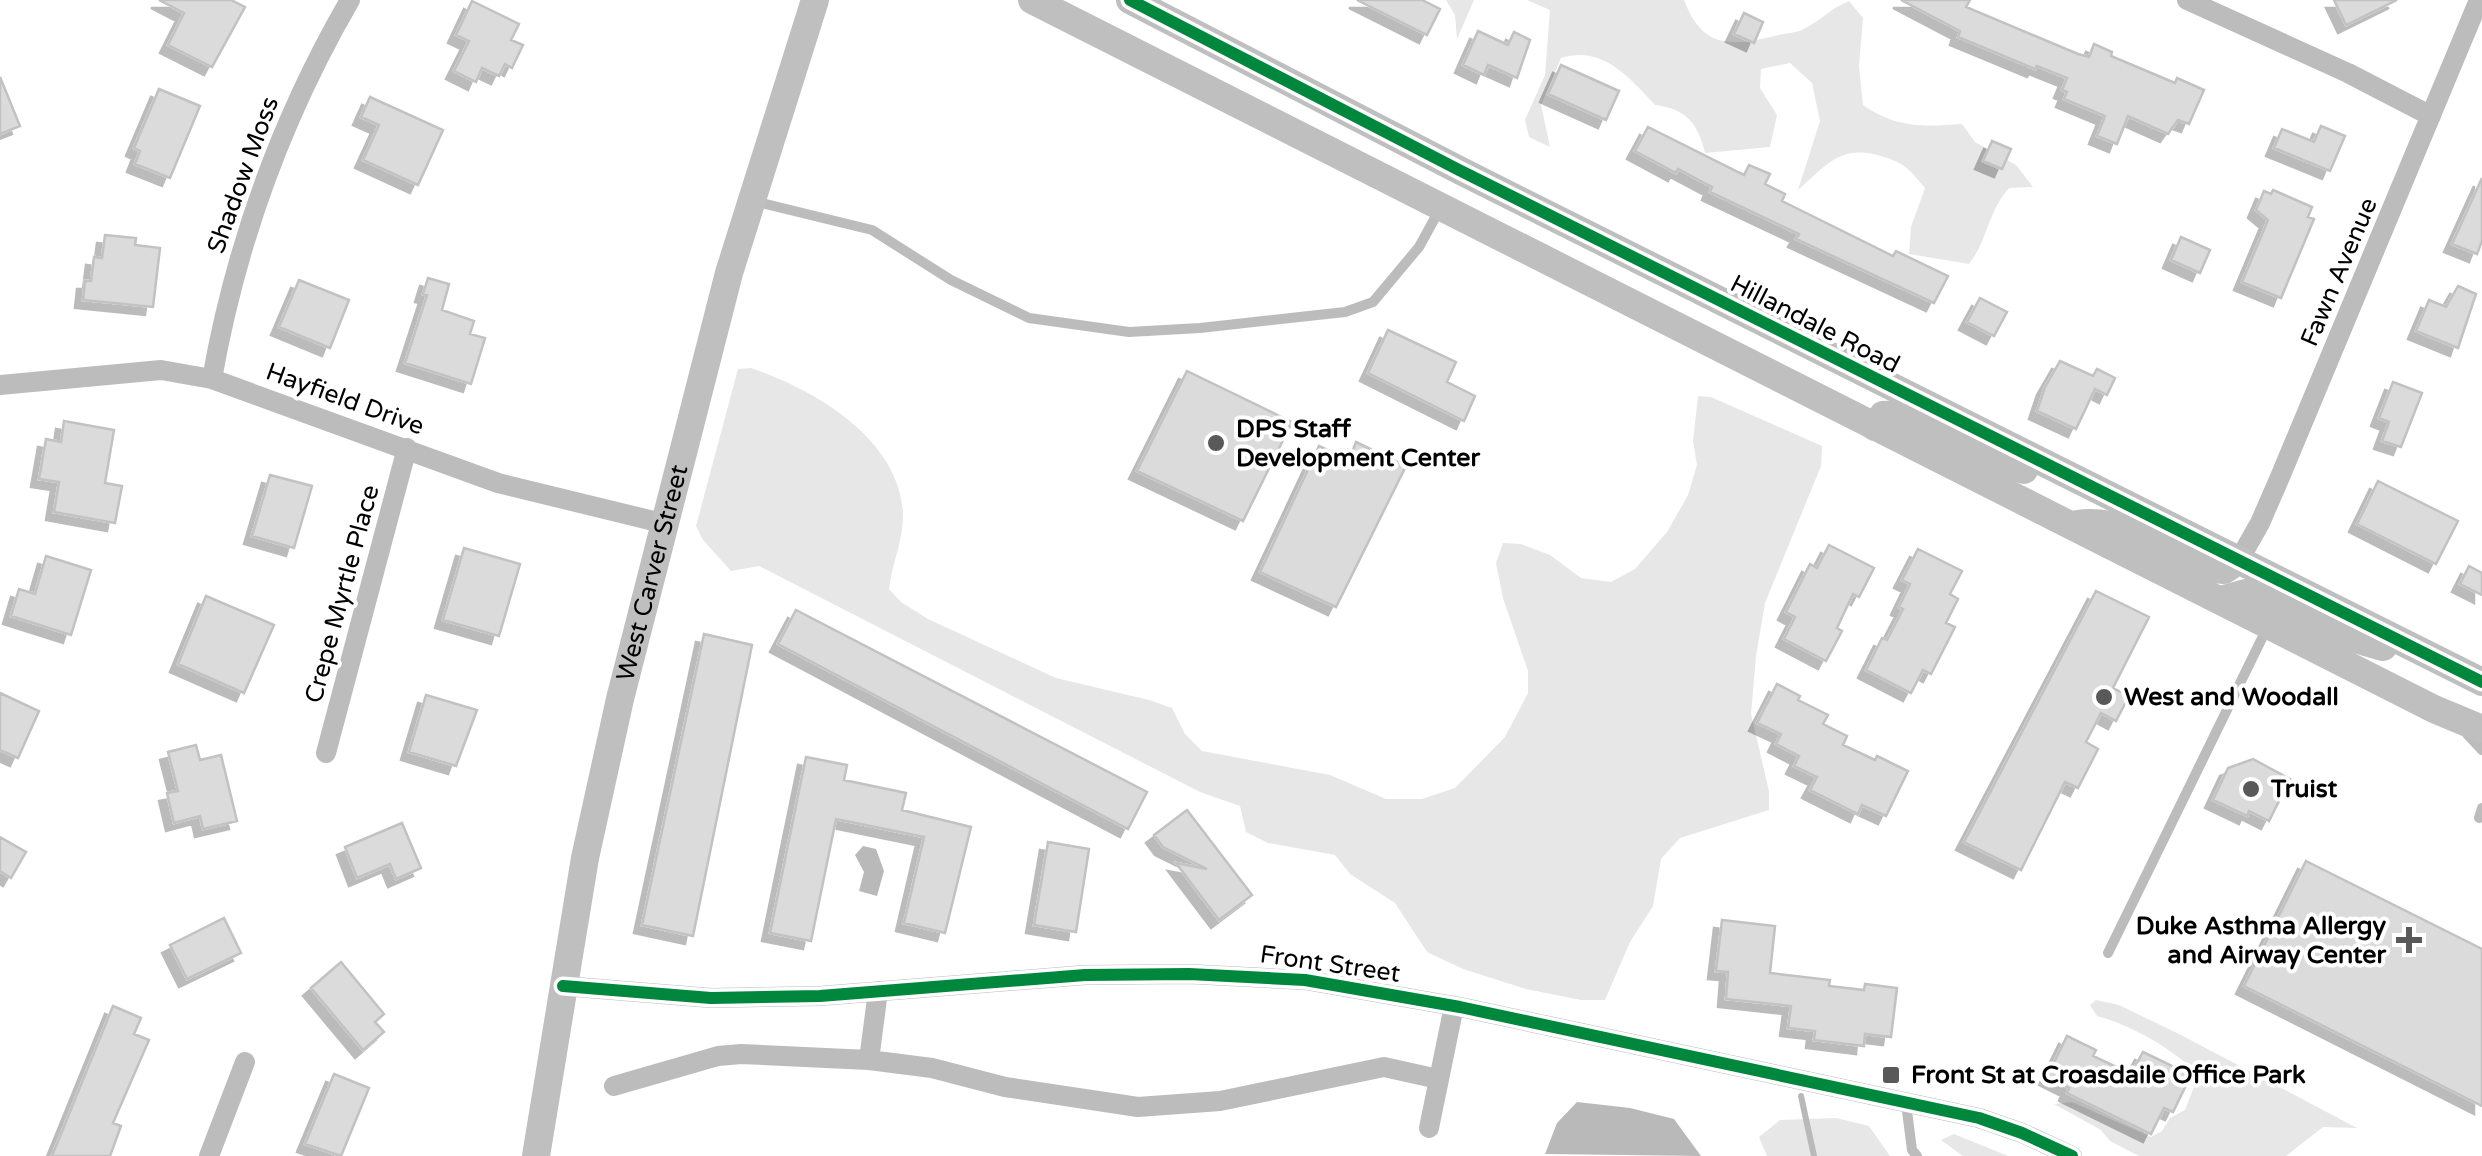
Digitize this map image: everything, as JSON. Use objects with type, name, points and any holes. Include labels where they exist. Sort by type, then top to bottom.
[{"type":"main road","name":"West Carver Street","points":[[536,1156],[585,858],[612,736],[729,273],[815,0]]},
{"type":"main road","points":[[1032,0],[2434,709],[2482,729]]},
{"type":"main road","name":"Hillandale Road","points":[[1130,0],[1458,170],[2482,682]]},
{"type":"main road","points":[[1875,426],[1883,415],[1902,416],[2014,467],[2084,484]]},
{"type":"main road","points":[[2071,525],[2098,522],[2128,528],[2212,569],[2224,570],[2239,560]]},
{"type":"main road","points":[[2220,600],[2257,594],[2331,632],[2442,664]]},
{"type":"street","name":"Shadow Moss","points":[[212,378],[237,262],[258,194],[288,118],[350,0]]},
{"type":"street","points":[[2186,0],[2431,116]]},
{"type":"street","name":"Fawn Avenue","points":[[2239,560],[2260,523],[2478,0]]},
{"type":"street","name":"Hayfield Drive","points":[[0,385],[161,370],[212,378],[514,487],[666,524]]},
{"type":"street","name":"Crepe Myrtle Place","points":[[326,753],[407,448]]},
{"type":"street","name":"Front Street","points":[[564,986],[711,998],[820,996],[1085,975],[1209,974],[1304,980],[1454,1006],[1979,1118],[2072,1156]]},
{"type":"street","points":[[869,1060],[878,991]]},
{"type":"street","points":[[1429,1128],[1454,1006]]},
{"type":"street","points":[[614,1086],[718,1056],[741,1054],[869,1060],[932,1068],[1057,1096],[1138,1107],[1220,1101],[1384,1067],[1438,1079]]},
{"type":"street","points":[[209,1156],[245,1062]]},
{"type":"lane","points":[[752,200],[872,230],[951,280],[1029,318],[1129,332],[1344,312],[1373,302],[1409,261],[1441,207]]},
{"type":"lane","points":[[2108,953],[2269,626]]},
{"type":"lane","points":[[2434,709],[2476,740],[2482,750]]},
{"type":"lane","points":[[1906,1102],[1912,1150],[1917,1156]]},
{"type":"shaded area","points":[[1446,0],[1474,0],[1457,39],[1455,15]]},
{"type":"shaded area","points":[[1527,0],[1684,0],[1701,29],[1722,41],[1734,42],[1799,31],[1849,1],[1863,18],[1859,66],[1863,105],[1887,118],[1910,124],[1962,124],[1975,142],[2016,165],[2033,187],[2009,188],[1969,264],[1909,254],[1911,227],[1925,188],[1901,164],[1867,153],[1844,155],[1798,190],[1820,121],[1812,83],[1790,63],[1761,69],[1760,88],[1777,115],[1770,147],[1705,153],[1699,133],[1689,119],[1655,105],[1614,66],[1589,56],[1561,58],[1541,105],[1550,147],[1529,137],[1525,120],[1545,75],[1550,10]]},
{"type":"shaded area","points":[[751,368],[825,403],[869,439],[886,461],[898,485],[903,512],[889,589],[901,602],[928,619],[1056,678],[1172,708],[1185,734],[1202,751],[1330,775],[1386,799],[1422,799],[1455,788],[1505,737],[1528,693],[1528,671],[1503,598],[1496,563],[1503,543],[1521,544],[1550,555],[1581,578],[1611,582],[1635,569],[1667,532],[1688,495],[1697,465],[1693,441],[1698,396],[1711,397],[1822,446],[1821,466],[1765,603],[1756,656],[1751,714],[1769,791],[1769,810],[1680,838],[1661,859],[1653,906],[1630,942],[1605,1000],[1581,1000],[1526,989],[1463,969],[1427,952],[1395,903],[1350,874],[1335,855],[1268,843],[1246,832],[1240,806],[1200,792],[759,566],[731,571],[703,540],[696,526],[738,369]]},
{"type":"shaded area","points":[[863,846],[876,849],[884,871],[877,896],[859,891],[864,872],[855,855]]},
{"type":"shaded area","points":[[2096,1000],[2119,1005],[2181,1035],[2357,1128],[2323,1127],[2286,1156],[2139,1156],[2054,1104],[2072,1102],[2151,1137],[2162,1131],[2170,1118],[2185,1110],[2199,1074],[2151,1039],[2097,1016],[2090,1005]]},
{"type":"shaded area","points":[[1577,1102],[1630,1108],[1674,1119],[1701,1156],[1545,1154],[1557,1123]]},
{"type":"shaded area","points":[[1836,1118],[1869,1126],[1890,1156],[1767,1156],[1759,1137],[1780,1120]]},
{"type":"shaded area","points":[[1954,1134],[2008,1156],[1963,1156],[1941,1140]]},
{"type":"building","points":[[159,0],[231,0],[245,7],[212,67],[168,45],[184,13]]},
{"type":"building","points":[[1357,0],[1422,0],[1440,9],[1427,35]]},
{"type":"building","points":[[1901,0],[1970,0],[1966,7],[2078,54],[2089,57],[2094,44],[2112,52],[2111,56],[2175,83],[2177,78],[2204,90],[2189,124],[2178,120],[2168,134],[2128,116],[2117,144],[2097,136],[2105,116],[2064,99],[2067,92],[2062,90],[2067,78],[1958,37],[1960,31]]},
{"type":"building","points":[[2334,0],[2397,0],[2346,25]]},
{"type":"building","points":[[472,1],[519,24],[511,40],[523,45],[512,68],[505,64],[499,76],[482,68],[476,82],[454,71],[469,41],[456,35]]},
{"type":"building","points":[[1744,13],[1763,22],[1754,43],[1734,34]]},
{"type":"building","points":[[1478,31],[1508,45],[1514,32],[1530,40],[1517,78],[1488,65],[1484,75],[1463,65]]},
{"type":"building","points":[[1561,65],[1619,91],[1606,120],[1548,94]]},
{"type":"building","points":[[0,77],[20,126],[0,134]]},
{"type":"building","points":[[159,89],[200,106],[170,178],[135,164],[140,151],[134,148]]},
{"type":"building","points":[[370,97],[443,130],[418,185],[363,160],[379,125],[361,117]]},
{"type":"building","points":[[2321,126],[2345,136],[2330,171],[2274,148],[2282,129],[2314,142]]},
{"type":"building","points":[[1648,127],[1744,175],[1749,165],[1770,174],[1765,184],[1785,194],[1782,201],[1893,256],[1896,251],[1948,276],[1934,303],[1796,239],[1799,234],[1710,192],[1712,187],[1678,169],[1676,173],[1635,151]]},
{"type":"building","points":[[1992,141],[2011,149],[2002,169],[1983,161]]},
{"type":"building","points":[[2482,178],[2482,241],[2477,254],[2452,244]]},
{"type":"building","points":[[2273,190],[2312,207],[2308,217],[2314,219],[2281,298],[2242,282],[2268,220],[2256,210],[2264,191],[2271,194]]},
{"type":"building","points":[[105,235],[136,238],[135,245],[160,248],[153,307],[83,300],[85,281],[91,281],[94,257],[102,258]]},
{"type":"building","points":[[2181,237],[2210,250],[2200,273],[2171,260]]},
{"type":"building","points":[[428,278],[449,284],[442,310],[474,321],[470,334],[485,338],[471,384],[405,363],[427,295],[423,294]]},
{"type":"building","points":[[299,280],[349,300],[330,348],[279,327]]},
{"type":"building","points":[[2458,286],[2476,294],[2458,348],[2416,331],[2429,300],[2446,307]]},
{"type":"building","points":[[1980,298],[2007,312],[1994,336],[1967,322]]},
{"type":"building","points":[[1388,330],[1456,362],[1447,382],[1475,396],[1464,421],[1368,373]]},
{"type":"building","points":[[2060,361],[2093,376],[2097,369],[2115,378],[2107,395],[2095,389],[2076,429],[2037,411]]},
{"type":"building","points":[[1187,371],[1292,422],[1243,521],[1137,471]]},
{"type":"building","points":[[2393,382],[2422,393],[2401,447],[2382,441],[2389,422],[2379,418]]},
{"type":"building","points":[[64,421],[114,430],[105,483],[122,486],[115,523],[54,512],[59,482],[39,479],[46,439],[61,442]]},
{"type":"building","points":[[1356,442],[1406,466],[1336,607],[1260,572],[1319,446],[1349,460]]},
{"type":"building","points":[[270,475],[312,486],[294,548],[252,536]]},
{"type":"building","points":[[2378,481],[2458,521],[2436,564],[2357,524]]},
{"type":"building","points":[[1829,545],[1874,568],[1859,597],[1853,594],[1837,628],[1842,631],[1826,661],[1784,639],[1795,617],[1786,612],[1810,564],[1817,568]]},
{"type":"building","points":[[464,548],[520,564],[499,636],[443,620]]},
{"type":"building","points":[[1918,549],[1962,571],[1950,594],[1958,599],[1946,623],[1955,627],[1931,674],[1923,670],[1911,693],[1866,670],[1903,609],[1899,607],[1910,584],[1902,580]]},
{"type":"building","points":[[46,556],[91,570],[71,635],[11,616],[19,589],[35,594]]},
{"type":"building","points":[[2469,566],[2482,573],[2482,595],[2460,584]]},
{"type":"building","points":[[2096,591],[2149,617],[2113,688],[2129,696],[2116,721],[2101,713],[2086,742],[2098,749],[2078,788],[2065,782],[2021,870],[1964,842]]},
{"type":"building","points":[[206,596],[274,625],[244,693],[178,664]]},
{"type":"building","points":[[796,610],[1147,792],[1128,829],[778,644]]},
{"type":"building","points":[[704,634],[752,645],[693,936],[642,925]]},
{"type":"building","points":[[1777,684],[1828,715],[1823,724],[1847,736],[1843,745],[1908,771],[1886,816],[1862,805],[1858,814],[1810,790],[1817,777],[1794,766],[1799,756],[1776,744],[1781,734],[1757,723]]},
{"type":"building","points":[[0,693],[39,711],[18,758],[0,750]]},
{"type":"building","points":[[426,695],[477,710],[456,766],[409,752]]},
{"type":"building","points":[[196,745],[200,760],[221,755],[237,821],[203,829],[200,816],[174,823],[167,793],[178,791],[168,752]]},
{"type":"building","points":[[806,757],[847,765],[844,780],[906,793],[902,810],[971,827],[945,933],[904,923],[924,837],[836,819],[811,941],[770,933]]},
{"type":"building","name":"Truist","points":[[2253,759],[2290,779],[2269,821],[2249,811],[2247,816],[2213,800],[2228,768]]},
{"type":"building","points":[[1187,810],[1252,895],[1219,920],[1176,863],[1207,869],[1163,847],[1154,835]]},
{"type":"building","points":[[402,823],[421,868],[396,879],[390,864],[357,878],[345,847]]},
{"type":"building","points":[[0,837],[26,852],[11,878],[0,871]]},
{"type":"building","points":[[1048,842],[1089,849],[1076,932],[1034,925]]},
{"type":"building","points":[[2306,861],[2482,949],[2482,1106],[2244,986]]},
{"type":"building","points":[[224,918],[241,953],[187,979],[170,945]]},
{"type":"building","points":[[1722,920],[1775,926],[1770,973],[1830,980],[1829,986],[1864,990],[1865,984],[1897,988],[1891,1037],[1865,1034],[1864,1046],[1814,1040],[1815,1031],[1788,1028],[1791,1006],[1726,999],[1728,972],[1716,971]]},
{"type":"building","points":[[341,962],[384,1014],[375,1022],[384,1032],[363,1050],[311,988]]},
{"type":"building","points":[[113,1006],[141,1018],[134,1034],[149,1040],[113,1123],[121,1126],[110,1156],[52,1156]]},
{"type":"building","points":[[2067,1036],[2096,1050],[2093,1056],[2131,1074],[2143,1052],[2191,1075],[2173,1112],[2164,1108],[2151,1134],[2067,1093],[2069,1088],[2047,1077]]},
{"type":"building","points":[[334,1074],[369,1088],[341,1156],[305,1144]]},
{"type":"waterway","points":[[1801,1096],[1814,1156]]},
{"type":"cycle path","points":[[1130,0],[1459,170],[2482,682]]},
{"type":"cycle path","points":[[563,986],[711,998],[820,996],[1085,975],[1189,974],[1305,980],[1460,1007],[1979,1118],[2072,1156]]},
{"type":"place","name":"DPS Staff Development Center","points":[[1216,443]]},
{"type":"place","name":"West and Woodall","points":[[2104,697]]},
{"type":"place","name":"Truist","points":[[2251,789]]},
{"type":"place","name":"Duke Asthma Allergy and Airway Center","points":[[2409,940]]},
{"type":"place","name":"Front St at Croasdaile Office Park","points":[[1891,1075]]}]
